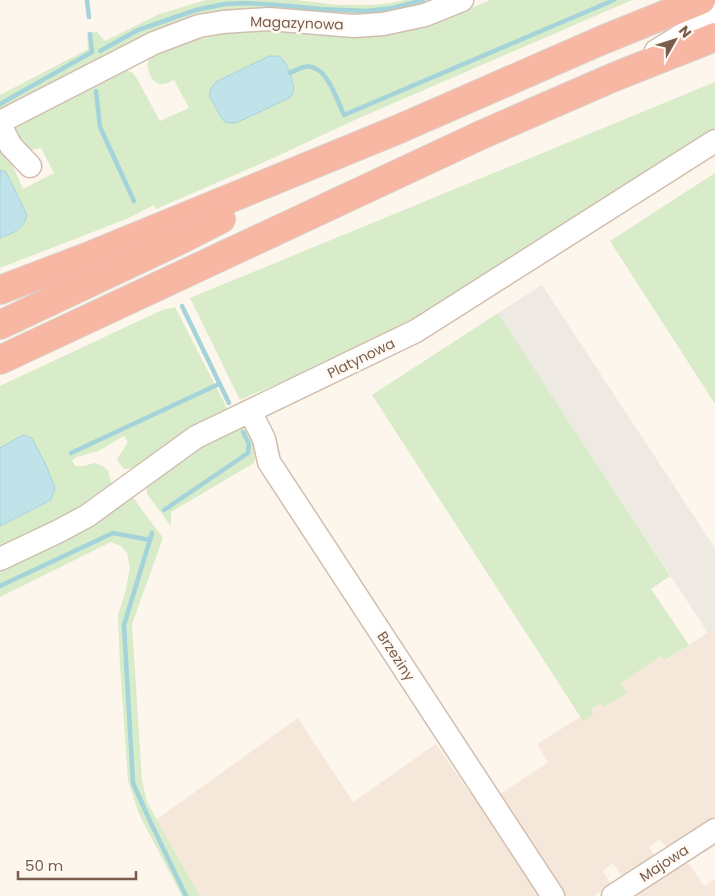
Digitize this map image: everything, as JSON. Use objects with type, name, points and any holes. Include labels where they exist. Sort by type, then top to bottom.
[{"type":"highway","points":[[0,290],[92,255],[399,129],[600,41],[704,14]]},
{"type":"highway","points":[[0,360],[472,139],[614,77],[704,14]]},
{"type":"highway","points":[[0,325],[184,238],[399,129]]},
{"type":"street","name":"Magazynowa","points":[[0,124],[154,43],[199,26],[223,22],[269,19],[354,26],[382,24],[425,16],[462,0]]},
{"type":"street","points":[[0,124],[11,146],[30,166]]},
{"type":"street","name":"Platynowa","points":[[0,559],[87,516],[196,437],[416,331],[715,141]]},
{"type":"street","name":"Brzeziny","points":[[250,412],[264,439],[269,462],[553,896]]},
{"type":"street","name":"Majowa","points":[[613,896],[715,830]]},
{"type":"shaded area","points":[[542,285],[715,548],[715,628],[708,633],[498,313]]},
{"type":"shaded area","points":[[715,628],[715,817],[667,848],[660,839],[649,847],[655,856],[623,877],[613,863],[603,871],[611,885],[594,896],[562,896],[497,796],[548,762],[537,744],[580,717],[583,720],[594,713],[591,709],[601,703],[604,707],[627,693],[621,683],[661,656],[665,661]]},
{"type":"shaded area","points":[[298,718],[353,802],[436,744],[470,793],[475,790],[544,896],[200,896],[157,819]]},
{"type":"shaded area","points":[[685,863],[690,865],[704,886],[715,879],[715,896],[636,896]]},
{"type":"green space","points":[[206,0],[296,0],[338,5],[373,5],[404,0],[441,0],[380,15],[336,16],[271,11],[0,113],[0,95],[88,49],[87,33],[97,32],[105,41],[159,14]]},
{"type":"green space","points":[[490,0],[632,0],[357,119],[258,165],[156,209],[154,205],[129,218],[0,268],[0,238],[19,230],[27,215],[6,172],[0,170],[0,149],[11,162],[23,189],[54,173],[41,148],[24,149],[17,139],[15,130],[20,123],[126,70],[133,73],[137,79],[160,121],[189,108],[174,80],[159,84],[152,79],[149,71],[149,59],[175,45],[230,32],[266,29],[327,35],[377,35],[435,23]],"holes":[[[277,56],[288,69],[294,85],[220,115],[210,96]]]},
{"type":"green space","points":[[715,82],[715,128],[401,330],[240,400],[190,298]]},
{"type":"green space","points":[[715,173],[715,404],[610,241]]},
{"type":"green space","points":[[175,307],[227,408],[194,425],[135,467],[124,469],[117,459],[128,442],[124,436],[98,451],[72,460],[75,466],[95,463],[103,466],[108,471],[112,484],[105,493],[57,521],[0,547],[0,526],[51,500],[55,488],[32,438],[9,443],[0,448],[0,386],[162,310]]},
{"type":"green space","points":[[498,313],[670,576],[651,589],[689,645],[664,661],[661,656],[621,683],[627,693],[604,707],[601,703],[591,709],[594,714],[583,721],[372,395]]},
{"type":"green space","points":[[247,424],[256,448],[254,463],[171,512],[171,526],[147,494],[147,486],[208,443]]},
{"type":"green space","points":[[127,497],[134,499],[163,538],[132,624],[142,781],[147,802],[200,896],[182,896],[139,814],[128,781],[118,615],[130,568],[127,553],[121,546],[111,542],[0,597],[0,568]]},
{"type":"water","points":[[269,56],[278,56],[285,62],[292,79],[294,89],[292,95],[236,123],[224,121],[210,97],[213,85]]},
{"type":"water","points":[[0,170],[6,172],[27,215],[20,228],[0,238]]},
{"type":"water","points":[[23,435],[32,438],[55,488],[51,500],[0,526],[0,448]]},
{"type":"waterway","points":[[87,0],[89,17]]},
{"type":"waterway","points":[[100,51],[138,30],[196,10],[225,4],[245,3],[366,11],[393,8],[423,0]]},
{"type":"waterway","points":[[290,73],[304,67],[312,67],[319,70],[330,84],[344,115],[614,0]]},
{"type":"waterway","points":[[0,104],[92,52],[90,34]]},
{"type":"waterway","points":[[96,91],[100,127],[134,201]]},
{"type":"waterway","points":[[182,306],[229,403]]},
{"type":"waterway","points":[[71,453],[219,384]]},
{"type":"waterway","points":[[164,510],[248,453],[249,444],[243,432]]},
{"type":"waterway","points":[[0,586],[113,533],[150,540]]},
{"type":"waterway","points":[[152,533],[124,625],[133,783],[186,896]]}]
